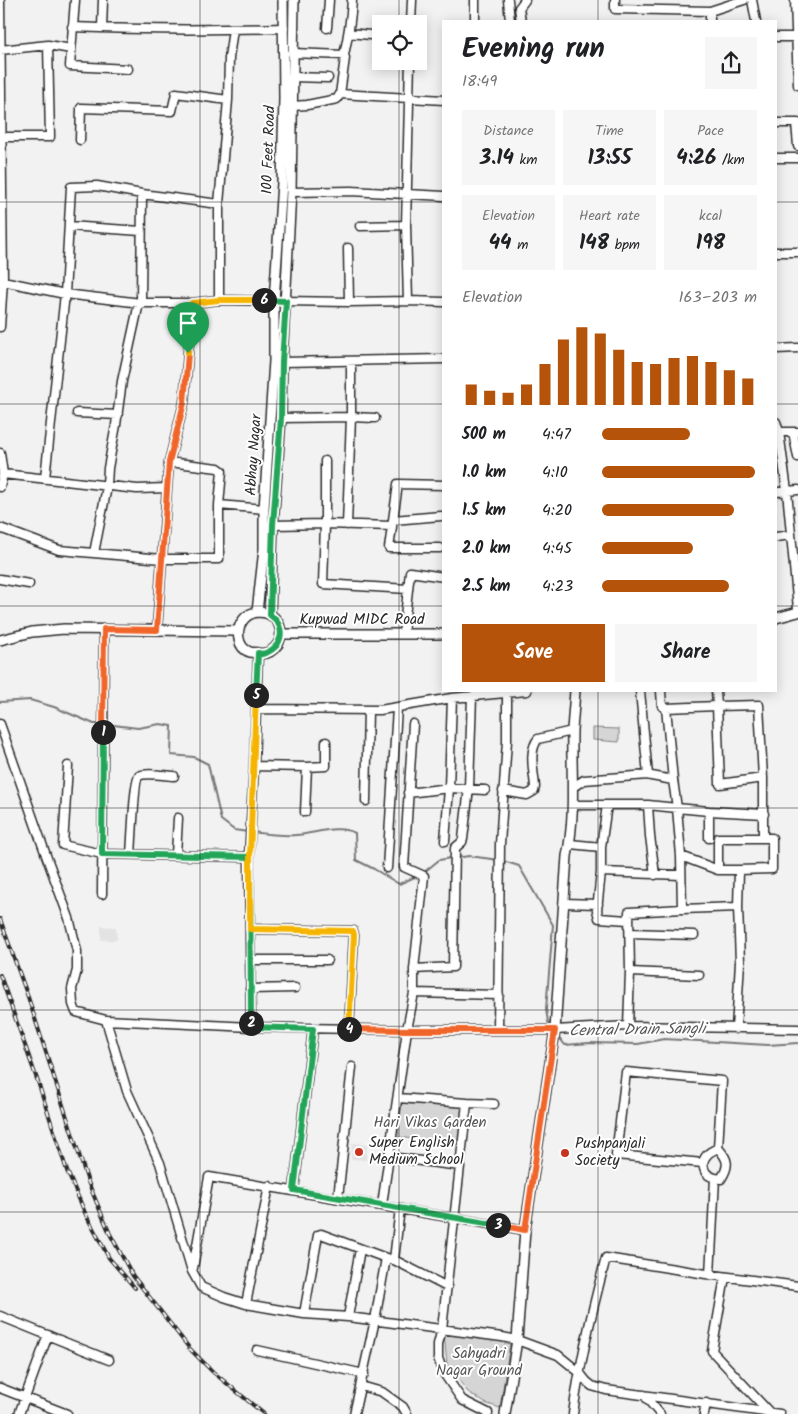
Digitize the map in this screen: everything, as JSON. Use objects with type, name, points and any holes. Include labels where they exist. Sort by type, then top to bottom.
[{"type":"main road","name":"100 Feet Road","points":[[274,300],[282,183],[284,98],[283,0]]},
{"type":"main road","points":[[270,615],[291,192],[294,0]]},
{"type":"main road","name":"Abhay Nagar","points":[[257,612],[264,549],[264,509],[274,361],[274,300]]},
{"type":"main road","points":[[777,618],[798,610]]},
{"type":"main road","points":[[257,612],[270,615],[277,621],[281,634],[273,650],[262,654],[249,652],[244,648],[240,643],[238,631],[243,619],[257,612]]},
{"type":"main road","points":[[0,640],[32,632],[45,631],[104,629],[238,631]]},
{"type":"main road","name":"Kupwad MIDC Road","points":[[281,634],[442,634]]},
{"type":"main road","points":[[517,1340],[525,1230],[555,1030],[567,856],[570,844],[573,805],[572,731],[575,692]]},
{"type":"street","points":[[0,0],[3,281],[0,327]]},
{"type":"street","points":[[75,0],[70,66],[128,69]]},
{"type":"street","points":[[102,28],[103,0]]},
{"type":"street","points":[[327,28],[329,0]]},
{"type":"street","points":[[292,106],[337,99],[340,94],[352,0]]},
{"type":"street","points":[[412,0],[412,15]]},
{"type":"street","points":[[475,0],[475,20]]},
{"type":"street","points":[[508,0],[510,20]]},
{"type":"street","points":[[521,20],[519,8],[525,0]]},
{"type":"street","points":[[615,0],[615,9],[710,11],[744,0]]},
{"type":"street","points":[[752,0],[756,20]]},
{"type":"street","points":[[795,0],[798,85]]},
{"type":"street","points":[[710,11],[710,20]]},
{"type":"street","points":[[72,27],[284,28]]},
{"type":"street","points":[[219,300],[219,204],[228,100],[229,58],[233,29]]},
{"type":"street","points":[[349,33],[372,35]]},
{"type":"street","points":[[777,37],[797,37]]},
{"type":"street","points":[[0,50],[48,45],[71,49]]},
{"type":"street","points":[[1,137],[50,137],[48,45]]},
{"type":"street","points":[[292,53],[344,55]]},
{"type":"street","points":[[408,301],[406,225],[410,70]]},
{"type":"street","points":[[292,77],[328,78]]},
{"type":"street","points":[[80,140],[81,108],[172,111],[176,93],[228,100]]},
{"type":"street","points":[[340,94],[442,100]]},
{"type":"street","points":[[777,123],[797,122],[798,146]]},
{"type":"street","points":[[777,158],[798,158]]},
{"type":"street","points":[[45,478],[65,294],[71,187],[97,186],[219,204]]},
{"type":"street","points":[[291,192],[351,191],[442,196]]},
{"type":"street","points":[[94,554],[127,355],[140,303],[142,194]]},
{"type":"street","points":[[360,226],[406,225]]},
{"type":"street","points":[[69,226],[141,231]]},
{"type":"street","points":[[348,248],[349,302]]},
{"type":"street","points":[[777,252],[798,252]]},
{"type":"street","points":[[3,281],[65,294],[140,303],[192,303],[219,300],[442,302]]},
{"type":"street","points":[[157,630],[169,462],[184,403],[192,303]]},
{"type":"street","points":[[777,349],[798,348]]},
{"type":"street","points":[[282,362],[442,359]]},
{"type":"street","points":[[347,525],[351,363]]},
{"type":"street","points":[[77,412],[118,415]]},
{"type":"street","points":[[281,418],[376,418]]},
{"type":"street","points":[[777,425],[787,491],[798,610]]},
{"type":"street","points":[[779,432],[796,432],[798,457]]},
{"type":"street","points":[[0,453],[3,474],[0,487]]},
{"type":"street","points":[[325,461],[323,584],[408,589]]},
{"type":"street","points":[[0,528],[59,550],[162,559],[219,559],[219,505],[222,471],[220,469],[169,462]]},
{"type":"street","points":[[3,474],[45,478],[106,489],[167,488]]},
{"type":"street","points":[[440,548],[389,548],[398,484],[442,485]]},
{"type":"street","points":[[777,492],[798,490]]},
{"type":"street","points":[[219,505],[264,509]]},
{"type":"street","points":[[273,525],[393,523],[441,516]]},
{"type":"street","points":[[777,537],[791,535]]},
{"type":"street","points":[[403,634],[410,572],[442,577]]},
{"type":"street","points":[[0,578],[29,584]]},
{"type":"street","points":[[102,894],[104,629]]},
{"type":"street","points":[[251,1027],[250,857],[258,653]]},
{"type":"street","points":[[256,708],[380,710],[452,698],[520,692]]},
{"type":"street","points":[[640,692],[648,764],[648,775],[646,775]]},
{"type":"street","points":[[661,692],[662,706],[666,708],[759,705],[764,778],[763,838]]},
{"type":"street","points":[[716,692],[720,784],[764,778]]},
{"type":"street","points":[[498,1030],[500,844],[507,740],[507,694]]},
{"type":"street","points":[[414,969],[453,967],[455,848],[463,839],[469,788],[472,696]]},
{"type":"street","points":[[445,841],[452,698]]},
{"type":"street","points":[[387,868],[397,708]]},
{"type":"street","points":[[666,708],[681,856],[682,910]]},
{"type":"street","points":[[366,801],[368,710]]},
{"type":"street","points":[[0,724],[69,918],[77,951],[77,970],[72,989],[73,1004],[76,1012],[106,1020],[349,1030],[555,1030],[628,1026],[798,1029]]},
{"type":"street","points":[[382,1205],[414,993],[414,969],[424,876],[404,867],[414,724]]},
{"type":"street","points":[[503,791],[527,795],[534,791],[536,787],[532,755],[534,743],[538,739],[572,731]]},
{"type":"street","points":[[254,766],[326,766],[326,742]]},
{"type":"street","points":[[68,766],[63,845],[102,854],[250,857]]},
{"type":"street","points":[[305,812],[307,767]]},
{"type":"street","points":[[131,854],[137,778],[146,774],[174,776]]},
{"type":"street","points":[[573,787],[584,780],[646,775],[673,780]]},
{"type":"street","points":[[408,793],[449,788],[484,790]]},
{"type":"street","points":[[573,805],[648,805],[764,814]]},
{"type":"street","points":[[607,805],[601,847],[601,872],[597,910],[599,918],[628,920]]},
{"type":"street","points":[[648,805],[655,875]]},
{"type":"street","points":[[709,811],[709,838]]},
{"type":"street","points":[[176,855],[178,818]]},
{"type":"street","points":[[681,856],[718,870],[772,869],[772,838],[718,838],[718,870]]},
{"type":"street","points":[[570,844],[601,847]]},
{"type":"street","points":[[736,1029],[740,962],[739,870]]},
{"type":"street","points":[[601,872],[681,875]]},
{"type":"street","points":[[564,903],[598,904]]},
{"type":"street","points":[[628,1026],[630,972],[629,912],[738,907]]},
{"type":"street","points":[[250,929],[353,931],[349,1030]]},
{"type":"street","points":[[630,933],[694,935]]},
{"type":"street","points":[[250,960],[327,960]]},
{"type":"street","points":[[630,972],[699,975]]},
{"type":"street","points":[[250,989],[295,988]]},
{"type":"street","points":[[414,993],[499,995]]},
{"type":"street","points":[[106,1020],[127,1091],[160,1163],[192,1271],[201,1286],[224,1298],[246,1304],[304,1314],[375,1320],[517,1340],[558,1355],[579,1372],[592,1386],[606,1390],[780,1414]]},
{"type":"street","points":[[294,1190],[313,1029]]},
{"type":"street","points":[[338,1198],[352,1067]]},
{"type":"street","points":[[703,1163],[616,1155],[626,1072],[722,1081],[718,1148],[726,1157],[727,1169],[721,1178],[714,1178],[708,1176],[703,1170],[703,1163],[704,1158],[709,1152],[718,1148]]},
{"type":"street","points":[[398,1098],[494,1104]]},
{"type":"street","points":[[467,1103],[442,1329],[438,1344],[438,1358],[443,1372],[462,1400],[488,1414]]},
{"type":"street","points":[[390,1157],[460,1166]]},
{"type":"street","points":[[192,1271],[209,1176],[525,1230]]},
{"type":"street","points":[[710,1275],[714,1178]]},
{"type":"street","points":[[246,1304],[269,1186]]},
{"type":"street","points":[[354,1414],[400,1208]]},
{"type":"street","points":[[304,1314],[318,1235],[321,1234],[390,1259],[447,1287]]},
{"type":"street","points":[[348,1317],[360,1249]]},
{"type":"street","points":[[573,1414],[579,1372],[606,1258],[710,1275],[798,1286]]},
{"type":"street","points":[[725,1277],[712,1350],[768,1413]]},
{"type":"street","points":[[0,1316],[109,1360]]},
{"type":"street","points":[[19,1414],[48,1335]]},
{"type":"street","points":[[505,1411],[517,1340]]},
{"type":"street","points":[[257,1350],[364,1374]]},
{"type":"street","points":[[361,1386],[382,1392],[403,1407],[407,1414]]},
{"type":"street","points":[[0,1388],[67,1414]]},
{"type":"street","points":[[644,1395],[660,1414]]},
{"type":"street","points":[[704,1414],[706,1403]]},
{"type":"shaded area","points":[[101,926],[116,927],[117,940],[101,940]]},
{"type":"shaded area","name":"Super English Medium School","points":[[352,1143],[367,1144],[366,1160],[351,1159]]},
{"type":"green space","points":[[593,728],[619,729],[619,742],[593,740]]},
{"type":"green space","name":"Hari Vikas Garden","points":[[402,1102],[464,1107],[460,1145],[398,1137]]},
{"type":"green space","name":"Sahyadri Nagar Ground","points":[[444,1332],[502,1337],[510,1343],[500,1408],[485,1403],[468,1392],[447,1365]]},
{"type":"waterway","name":"Central Drain Sangli","points":[[0,702],[30,700],[54,707],[94,724],[101,724]]},
{"type":"waterway","name":"Central Drain Sangli","points":[[105,724],[138,728],[160,724],[172,726],[171,755],[194,757],[208,764],[221,820],[234,830],[248,832]]},
{"type":"waterway","name":"Central Drain Sangli","points":[[252,832],[291,835],[333,829],[348,830],[355,833],[356,860],[399,884],[417,876]]},
{"type":"waterway","name":"Central Drain Sangli","points":[[456,858],[469,856],[499,860]]},
{"type":"waterway","name":"Central Drain Sangli","points":[[423,873],[439,860],[451,858]]},
{"type":"waterway","name":"Central Drain Sangli","points":[[503,861],[519,866],[553,925],[546,1009],[548,1022],[551,1026]]},
{"type":"waterway","name":"Central Drain Sangli","points":[[558,1036],[565,1045],[589,1043],[638,1044],[664,1039],[768,1045],[798,1043]]},
{"type":"railway","points":[[0,919],[28,997],[88,1182],[110,1234],[133,1276],[190,1349],[213,1372],[264,1414]]},
{"type":"railway","points":[[0,975],[67,1171],[86,1215],[109,1258],[135,1288]]},
{"type":"place","name":"Super English Medium School","points":[[359,1152]]},
{"type":"place","name":"Pushpanjali Society","points":[[565,1153]]},
{"type":"route","points":[[188,353],[184,403],[169,462],[157,630],[104,629],[102,854],[250,857],[251,1027],[313,1029],[294,1190],[525,1230],[555,1030],[349,1030],[354,932],[351,930],[250,929],[250,857],[258,653],[268,653],[273,650],[280,640],[281,634],[277,621],[270,615],[273,525],[281,418],[286,301],[219,300],[192,303],[188,353]]}]
